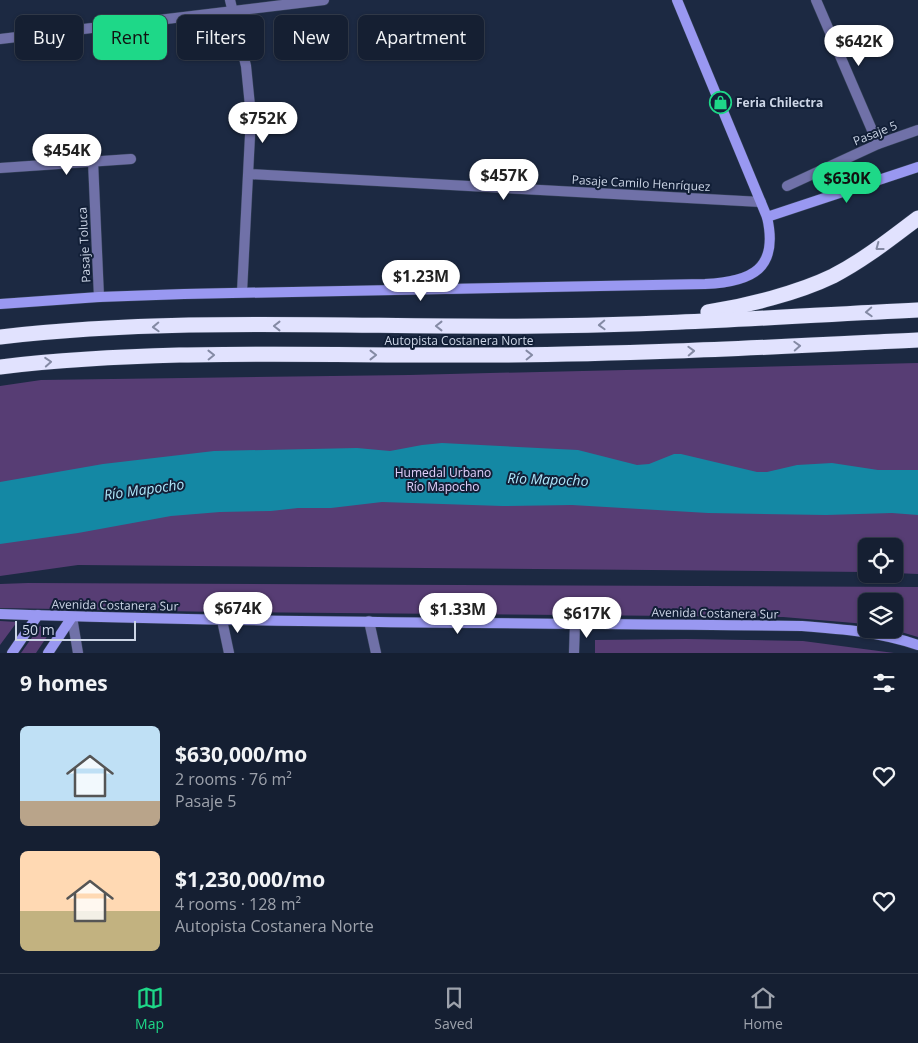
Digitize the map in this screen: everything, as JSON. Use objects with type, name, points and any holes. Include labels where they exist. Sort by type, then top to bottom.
[{"type":"highway","points":[[650,322],[718,311],[777,296],[815,283],[858,262],[918,218]]},
{"type":"highway","name":"Autopista Costanera Norte","points":[[0,337],[90,329],[169,326],[540,326],[918,310]]},
{"type":"highway","name":"Autopista Costanera Norte","points":[[0,367],[75,360],[148,357],[224,355],[568,355],[918,340]]},
{"type":"street","points":[[230,0],[244,58],[251,116],[242,292]]},
{"type":"street","points":[[0,39],[324,0]]},
{"type":"street","points":[[0,304],[99,297],[242,292],[676,285],[731,282],[751,275],[765,261],[770,238],[767,216],[677,0]]},
{"type":"street","points":[[816,0],[878,144]]},
{"type":"street","name":"Pasaje 5","points":[[787,186],[878,144],[918,130]]},
{"type":"street","points":[[0,168],[132,159]]},
{"type":"street","name":"Pasaje Toluca","points":[[93,161],[99,297]]},
{"type":"street","points":[[767,216],[918,167]]},
{"type":"street","name":"Pasaje Camilo Henríquez","points":[[249,174],[762,202]]},
{"type":"street","name":"Avenida Costanera Sur","points":[[0,614],[222,620],[575,623],[830,628],[891,637],[918,645]]},
{"type":"street","points":[[12,653],[38,615]]},
{"type":"street","points":[[48,653],[72,617]]},
{"type":"street","points":[[72,617],[78,653]]},
{"type":"street","points":[[222,620],[229,653]]},
{"type":"street","points":[[370,621],[376,653]]},
{"type":"street","points":[[574,653],[575,623]]},
{"type":"green space","name":"Humedal Urbano Río Mapocho","points":[[918,363],[918,574],[903,573],[903,538],[858,538],[858,572],[78,565],[0,576],[0,386],[41,380],[409,375]]},
{"type":"green space","points":[[0,584],[918,587],[918,637],[903,633],[903,593],[858,593],[858,623],[783,617],[0,608]]},
{"type":"green space","points":[[0,621],[17,622],[0,645]]},
{"type":"green space","points":[[40,626],[47,626],[50,632],[36,653],[21,653]]},
{"type":"green space","points":[[595,640],[803,641],[894,653],[595,653]]},
{"type":"water","name":"Río Mapocho","points":[[442,443],[578,450],[637,465],[649,464],[674,454],[681,454],[757,472],[767,472],[797,465],[832,463],[878,470],[918,470],[918,515],[892,513],[826,515],[708,513],[572,505],[502,506],[382,502],[331,508],[298,508],[171,516],[78,533],[0,544],[0,482],[103,464],[214,451],[357,448],[390,451]]},
{"type":"place","name":"Feria Chilectra","points":[[720,102]]}]
